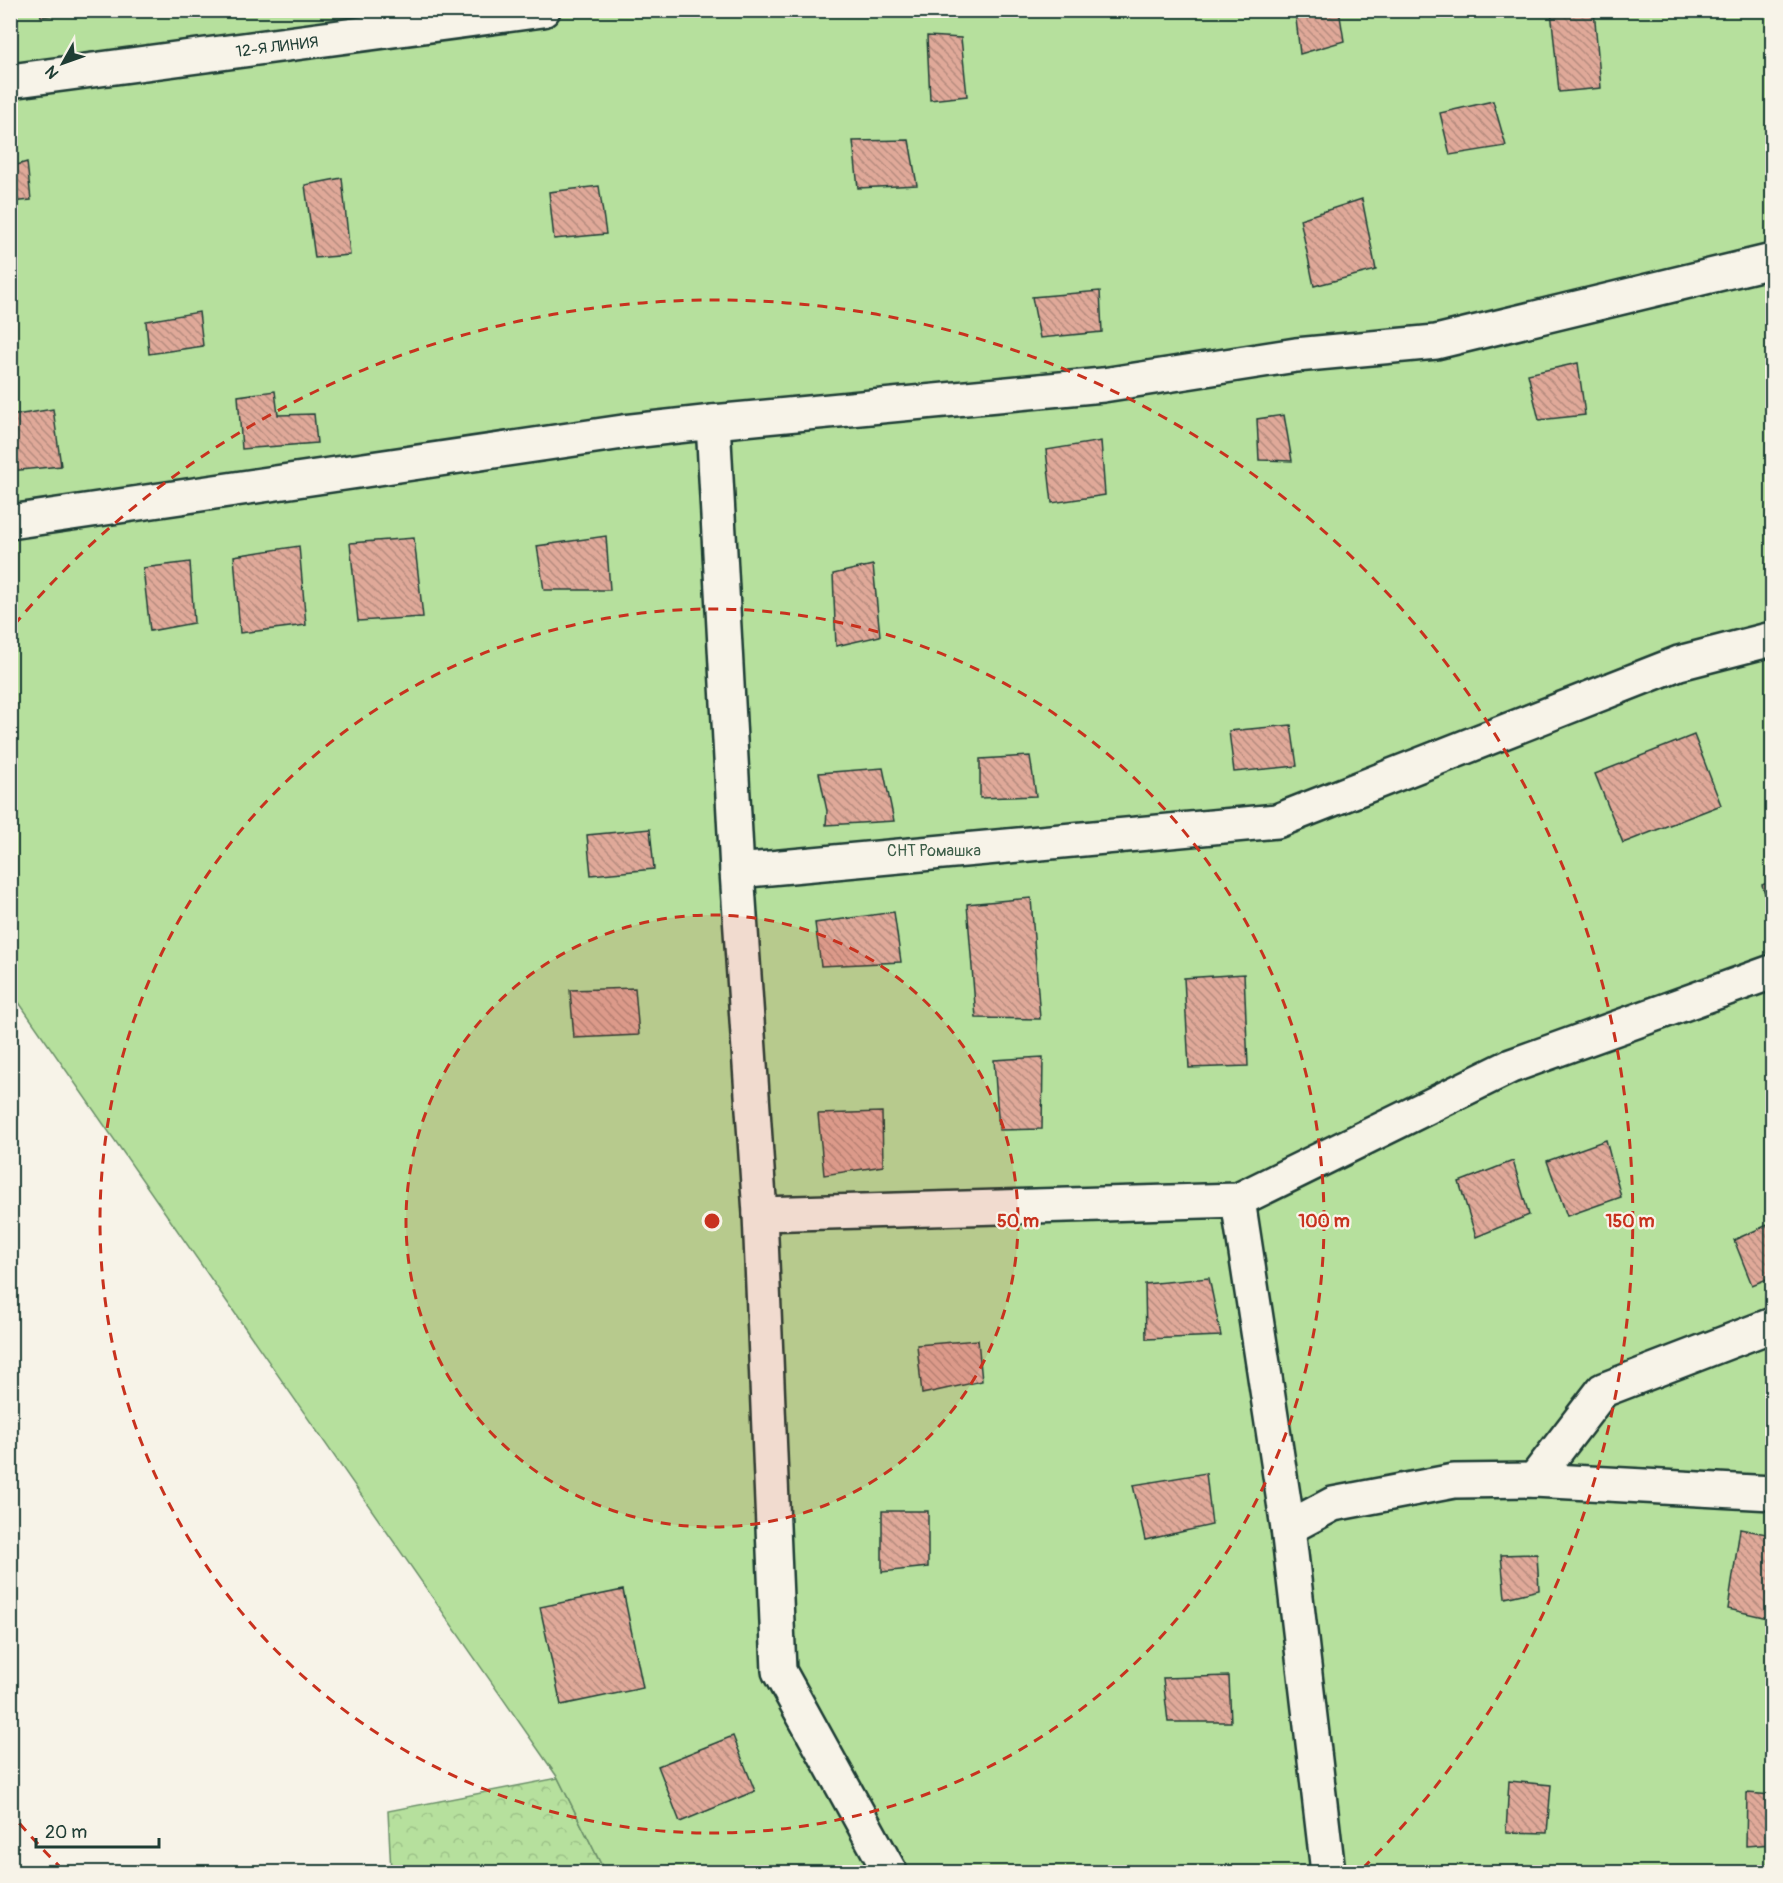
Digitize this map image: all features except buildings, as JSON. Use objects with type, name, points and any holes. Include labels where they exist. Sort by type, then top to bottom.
[{"type":"street","name":"12-Я ЛИНИЯ","points":[[10,81],[543,10]]},
{"type":"street","points":[[10,522],[623,432],[1102,385],[1296,355],[1436,342],[1773,261]]},
{"type":"street","points":[[713,422],[737,871],[760,1214],[779,1671],[890,1872]]},
{"type":"street","points":[[737,871],[1277,820],[1679,663],[1773,639]]},
{"type":"street","points":[[760,1214],[1238,1200],[1511,1066],[1773,972]]},
{"type":"street","points":[[1238,1200],[1288,1528],[1328,1872]]},
{"type":"street","points":[[1534,1480],[1603,1390],[1773,1325]]},
{"type":"street","points":[[1288,1528],[1333,1504],[1454,1481],[1534,1480],[1773,1493]]},
{"type":"green space","name":"СНТ Ромашка","points":[[10,11],[1772,11],[1772,1872],[605,1872],[558,1778],[11,991]]},
{"type":"green space","points":[[558,1778],[605,1872],[391,1872],[388,1811]]}]
